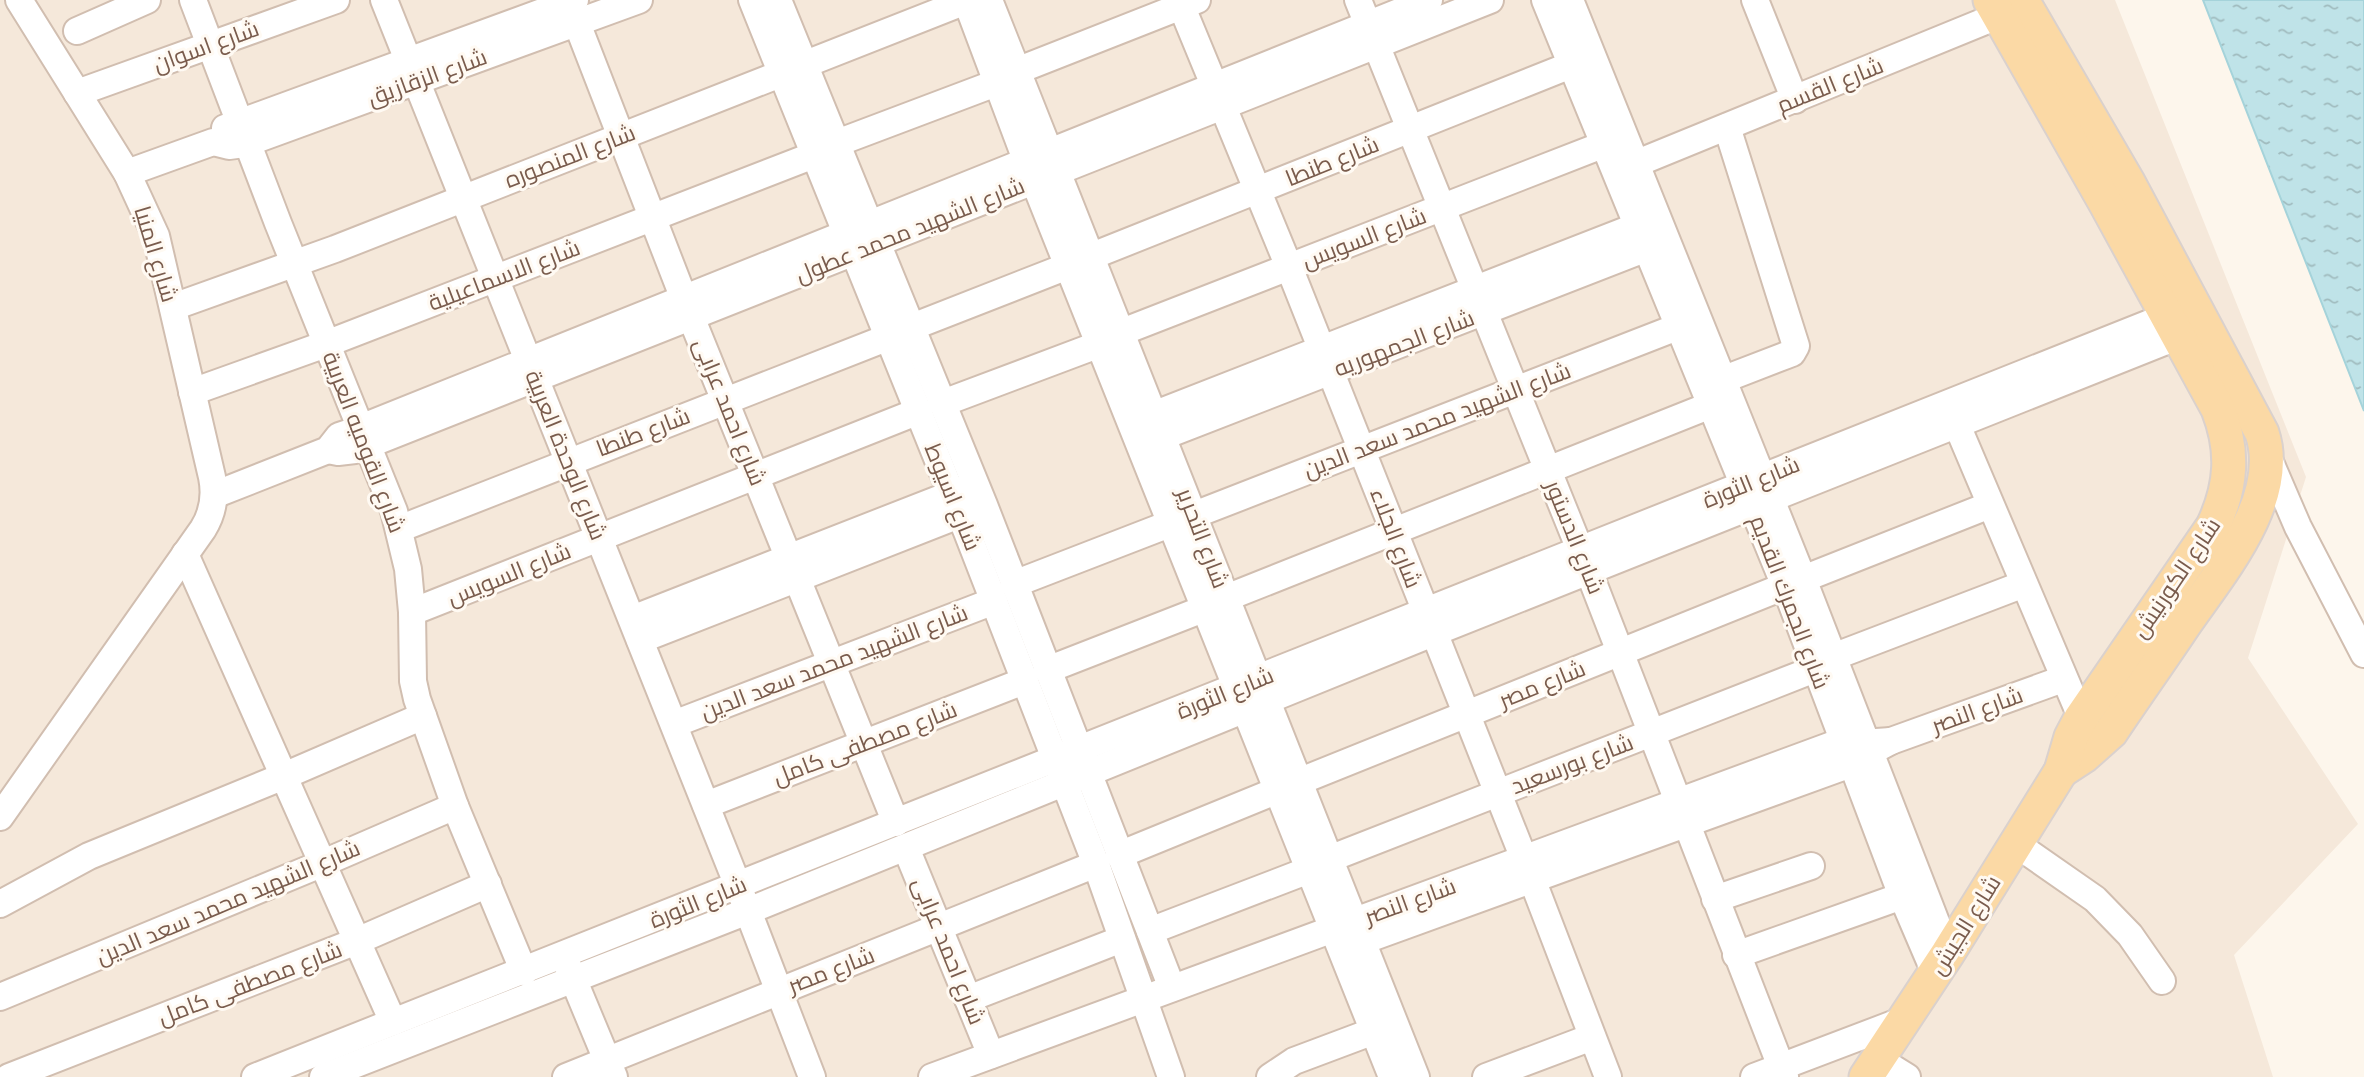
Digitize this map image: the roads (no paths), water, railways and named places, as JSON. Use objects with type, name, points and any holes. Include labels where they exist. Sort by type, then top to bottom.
[{"type":"main road","name":"شارع الكورنيش","points":[[2009,5],[2186,321],[2262,433],[2267,455],[2266,477],[2257,506],[2237,547],[2111,732],[2094,748],[2061,771]]},
{"type":"main road","name":"شارع الكورنيش","points":[[2061,771],[2071,737],[2081,718],[2213,526],[2227,490],[2230,458],[2224,425],[2186,321]]},
{"type":"main road","name":"شارع الجيش","points":[[1872,1068],[2061,771]]},
{"type":"street","name":"شارع المنيا","points":[[19,0],[127,173],[156,236],[214,495]]},
{"type":"street","points":[[77,31],[147,0]]},
{"type":"street","name":"شارع القوميه العربية","points":[[193,0],[294,263],[385,486],[408,569],[413,681],[423,716],[455,806],[524,972]]},
{"type":"street","name":"شارع اسوان","points":[[77,93],[335,0]]},
{"type":"street","name":"شارع الوحدة العربية","points":[[384,0],[674,724],[812,1077]]},
{"type":"street","name":"شارع الزقازيق","points":[[127,173],[213,142],[226,127],[243,132],[412,71],[572,6],[639,0]]},
{"type":"street","name":"شارع اسيوط","points":[[752,0],[793,69],[968,499],[1014,584],[1036,675],[1107,860],[1122,939],[1171,1077]]},
{"type":"street","name":"شارع اسيوط","points":[[778,0],[793,69]]},
{"type":"street","name":"شارع المنصوره","points":[[173,307],[462,199],[974,0]]},
{"type":"street","name":"شارع التحرير","points":[[974,0],[1007,76],[1319,865],[1348,935],[1416,1077]]},
{"type":"street","name":"شارع الشهيد محمد عطول","points":[[214,495],[328,450],[340,436],[364,436],[1217,96],[1367,23],[1429,0]]},
{"type":"street","name":"شارع الشهيد محمد عطول","points":[[1367,23],[1490,0]]},
{"type":"street","name":"شارع الجمرك القديم","points":[[1545,0],[1605,144],[1652,233],[1722,380],[1757,492],[1824,663],[1865,748],[1941,963]]},
{"type":"street","name":"شارع الجمرك القديم","points":[[1570,0],[1635,164],[1680,326],[1711,405],[1757,492]]},
{"type":"street","points":[[1755,0],[1795,100]]},
{"type":"street","name":"شارع الاسماعيلية","points":[[192,392],[326,344],[653,217],[1186,2]]},
{"type":"street","name":"شارع الجلاء","points":[[1186,2],[1217,96],[1289,267],[1608,1077]]},
{"type":"street","name":"شارع القسم","points":[[1635,164],[1795,100],[2009,5]]},
{"type":"street","name":"شارع احمد عرابى","points":[[572,6],[687,307],[896,823]]},
{"type":"street","name":"شارع الدستور","points":[[1367,23],[1585,561],[1783,1072]]},
{"type":"street","name":"شارع طنطا","points":[[399,529],[1571,65]]},
{"type":"street","points":[[1722,380],[1792,353],[1796,346],[1727,127]]},
{"type":"street","name":"شارع السويس","points":[[412,612],[1605,144]]},
{"type":"street","name":"شارع الجمهوريه","points":[[1148,430],[1652,233]]},
{"type":"street","name":"شارع الثورة","points":[[1757,492],[1957,425],[2186,321]]},
{"type":"street","name":"شارع الثورة","points":[[323,1077],[569,967],[738,886],[896,823],[1071,766],[2186,321]]},
{"type":"street","name":"شارع الشهيد محمد سعد الدين","points":[[1014,584],[1680,326]]},
{"type":"street","name":"شارع مصطفى كامل","points":[[706,805],[1711,405]]},
{"type":"street","points":[[1957,425],[2094,748]]},
{"type":"street","name":"شارع الكورنيش","points":[[2267,455],[2304,539],[2364,654]]},
{"type":"street","points":[[0,817],[208,522],[214,495]]},
{"type":"street","points":[[636,630],[968,499]]},
{"type":"street","name":"شارع اسيوط","points":[[968,499],[994,601],[1036,675]]},
{"type":"street","name":"شارع مصر","points":[[566,1077],[610,1069],[778,991],[1990,505]]},
{"type":"street","points":[[185,554],[393,1022]]},
{"type":"street","name":"شارع بورسعيد","points":[[1150,931],[2024,584]]},
{"type":"street","name":"شارع الشهيد محمد سعد الدين","points":[[674,724],[994,601]]},
{"type":"street","name":"شارع النصر","points":[[932,1077],[1172,988],[1348,935],[1682,813],[2063,679]]},
{"type":"street","points":[[0,905],[89,856],[423,716]]},
{"type":"street","name":"شارع الجمرك القديم","points":[[1865,748],[1902,896],[1941,963]]},
{"type":"street","name":"شارع الثورة","points":[[255,1077],[524,972],[569,967],[748,911],[906,848],[1071,766]]},
{"type":"street","name":"شارع الشهيد محمد سعد الدين","points":[[0,997],[455,806]]},
{"type":"street","points":[[2016,844],[2095,900],[2130,935],[2162,981]]},
{"type":"street","name":"شارع احمد عرابى","points":[[906,848],[991,1055]]},
{"type":"street","name":"شارع اسيوط","points":[[1107,860],[1150,931],[1172,988]]},
{"type":"street","points":[[1715,899],[1811,866]]},
{"type":"street","name":"شارع مصطفى كامل","points":[[9,1077],[357,941],[488,884]]},
{"type":"street","points":[[1736,955],[1902,896]]},
{"type":"street","name":"شارع التحرير","points":[[1348,935],[1374,1031],[1392,1077]]},
{"type":"street","points":[[968,999],[1122,939]]},
{"type":"street","points":[[569,967],[610,1069]]},
{"type":"street","points":[[1754,1077],[1783,1072],[1904,1020]]},
{"type":"street","points":[[1270,1077],[1294,1061],[1374,1031]]},
{"type":"street","points":[[1486,1077],[1592,1037]]},
{"type":"street","points":[[1872,1068],[1907,1077]]},
{"type":"water","points":[[2203,0],[2364,0],[2364,411]]}]
